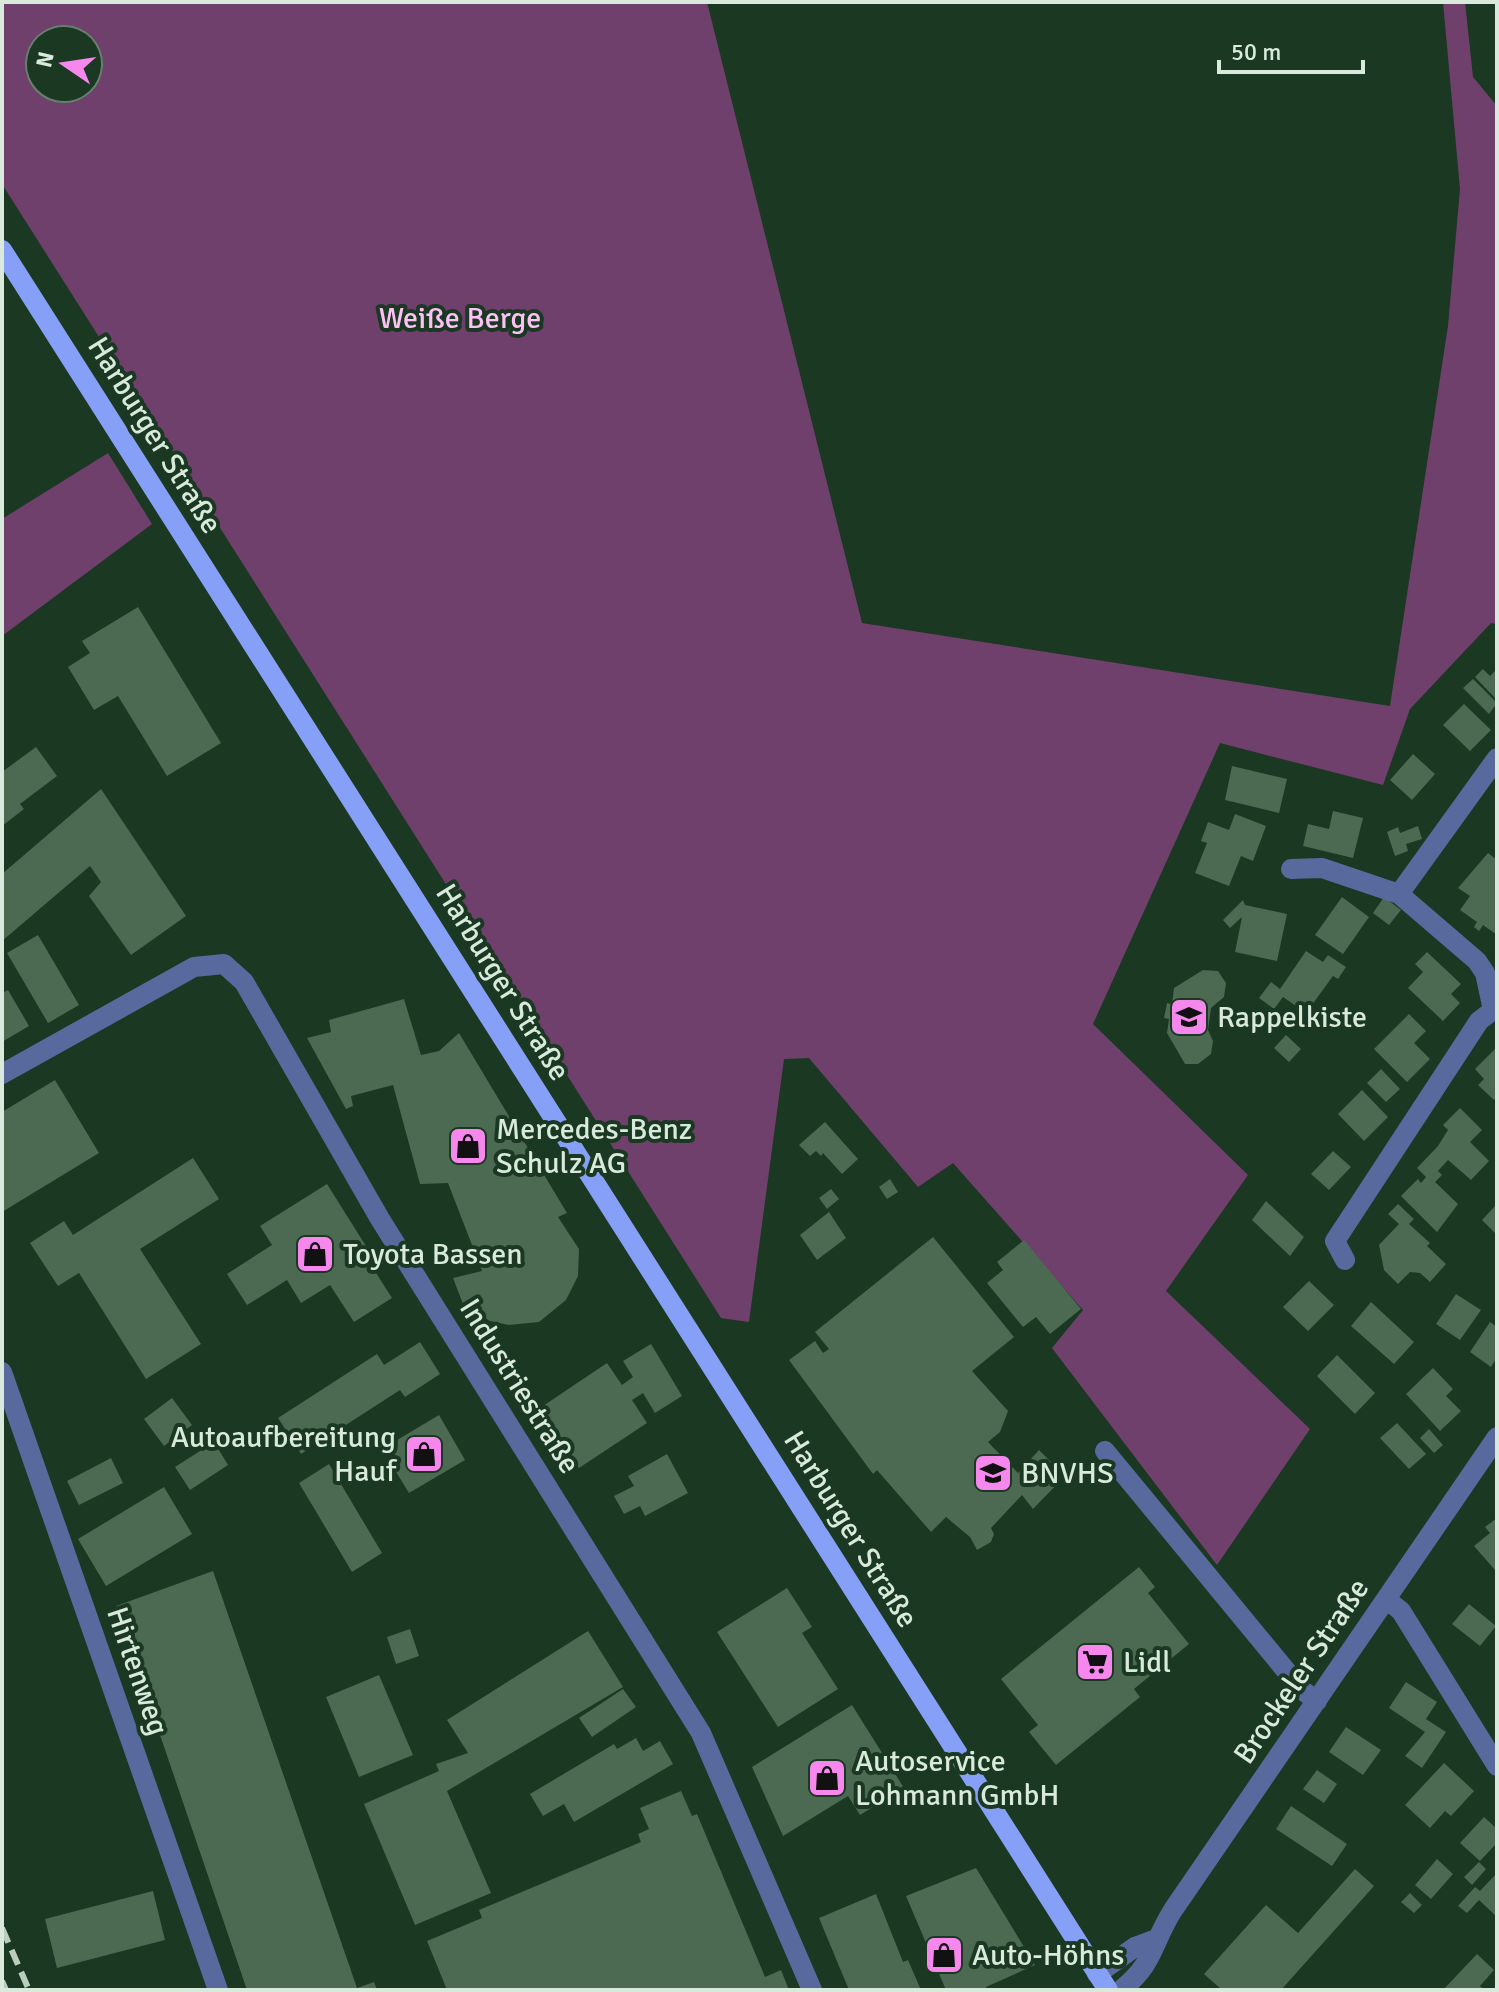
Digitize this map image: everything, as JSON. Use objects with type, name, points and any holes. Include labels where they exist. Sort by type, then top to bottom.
[{"type":"main road","name":"Harburger Straße","points":[[2,250],[1102,1982]]},
{"type":"street","points":[[1399,894],[1497,758]]},
{"type":"street","points":[[1291,869],[1322,868],[1399,894],[1477,961],[1485,973],[1495,1010],[1479,1021],[1335,1241],[1345,1260]]},
{"type":"street","name":"Industriestraße","points":[[2,1074],[194,967],[224,964],[244,982],[380,1219],[701,1733],[812,1990]]},
{"type":"street","name":"Hirtenweg","points":[[2,1372],[218,1990]]},
{"type":"street","name":"Brockeler Straße","points":[[1121,1990],[1143,1973],[1151,1958],[1154,1940],[1497,1437]]},
{"type":"street","points":[[1105,1451],[1302,1690],[1317,1701]]},
{"type":"street","points":[[1386,1599],[1401,1611],[1497,1766]]},
{"type":"street","name":"Brockeler Straße","points":[[1102,1982],[1135,1947],[1154,1940]]},
{"type":"green space","name":"Weiße Berge","points":[[2,2],[707,2],[862,623],[1390,706],[1448,326],[1460,189],[1443,2],[1465,2],[1473,77],[1497,106],[1497,624],[1491,623],[1410,709],[1383,785],[1220,743],[1093,1024],[1248,1175],[1166,1291],[1310,1429],[1217,1565],[1052,1348],[1083,1310],[953,1163],[918,1187],[809,1058],[784,1059],[749,1322],[721,1318],[2,184]]},
{"type":"green space","points":[[108,453],[152,524],[2,636],[2,519]]},
{"type":"building","points":[[138,607],[221,743],[167,776],[118,696],[94,710],[68,667],[90,653],[82,641]]},
{"type":"building","points":[[1483,669],[1490,676],[1497,669],[1497,700],[1475,677]]},
{"type":"building","points":[[1473,679],[1497,703],[1489,714],[1463,688]]},
{"type":"building","points":[[1464,704],[1491,730],[1470,751],[1443,725]]},
{"type":"building","points":[[36,747],[57,776],[20,804],[24,809],[2,826],[2,772]]},
{"type":"building","points":[[1413,754],[1435,774],[1412,800],[1390,780]]},
{"type":"building","points":[[1232,766],[1287,779],[1279,813],[1225,800]]},
{"type":"building","points":[[101,789],[186,916],[131,955],[89,896],[101,882],[90,866],[2,941],[2,874]]},
{"type":"building","points":[[1333,811],[1363,818],[1353,858],[1303,846],[1308,824],[1329,829]]},
{"type":"building","points":[[1235,814],[1266,826],[1253,861],[1241,856],[1229,886],[1195,873],[1207,843],[1201,841],[1208,822],[1229,830]]},
{"type":"building","points":[[1418,826],[1422,839],[1406,844],[1408,851],[1395,856],[1387,832],[1398,827],[1400,833]]},
{"type":"building","points":[[1488,853],[1497,860],[1497,935],[1483,925],[1479,931],[1474,927],[1477,922],[1460,910],[1470,896],[1458,888]]},
{"type":"building","points":[[1342,897],[1369,917],[1343,954],[1315,935]]},
{"type":"building","points":[[1384,897],[1401,910],[1389,925],[1373,913]]},
{"type":"building","points":[[1243,900],[1245,905],[1287,914],[1277,961],[1235,952],[1242,917],[1230,928],[1223,920]]},
{"type":"building","points":[[38,935],[79,1005],[48,1023],[7,953]]},
{"type":"building","points":[[1306,951],[1323,962],[1328,955],[1346,967],[1338,979],[1333,976],[1306,1013],[1283,997],[1274,1009],[1259,998],[1271,982],[1280,989]]},
{"type":"building","points":[[1427,952],[1461,984],[1451,994],[1460,1003],[1443,1021],[1408,988],[1423,972],[1415,964]]},
{"type":"building","points":[[1203,970],[1218,971],[1226,983],[1224,997],[1211,1008],[1208,1030],[1213,1041],[1211,1054],[1198,1064],[1185,1064],[1167,1033],[1169,1019],[1164,1018],[1167,1003],[1172,1004],[1174,988]]},
{"type":"building","points":[[8,990],[29,1026],[2,1042],[2,993]]},
{"type":"building","name":"Mercedes-Benz Schulz AG","points":[[404,999],[421,1055],[439,1051],[459,1033],[567,1213],[558,1217],[579,1249],[578,1276],[566,1300],[539,1322],[509,1325],[490,1321],[463,1304],[453,1278],[482,1271],[448,1183],[420,1184],[393,1085],[351,1096],[353,1106],[346,1109],[307,1038],[331,1032],[329,1020]]},
{"type":"building","points":[[1409,1014],[1426,1031],[1414,1043],[1430,1059],[1407,1082],[1374,1049]]},
{"type":"building","points":[[1286,1035],[1301,1049],[1289,1062],[1274,1048]]},
{"type":"building","points":[[1495,1049],[1497,1096],[1494,1100],[1478,1085],[1484,1079],[1475,1069]]},
{"type":"building","points":[[1381,1069],[1400,1089],[1386,1102],[1367,1083]]},
{"type":"building","points":[[55,1080],[99,1153],[2,1212],[2,1112]]},
{"type":"building","points":[[1362,1090],[1388,1117],[1364,1141],[1338,1114]]},
{"type":"building","points":[[1460,1108],[1482,1130],[1470,1142],[1489,1161],[1471,1180],[1448,1160],[1438,1171],[1442,1175],[1435,1182],[1458,1204],[1437,1232],[1401,1196],[1418,1179],[1421,1183],[1426,1177],[1417,1168],[1438,1146],[1448,1130],[1443,1125]]},
{"type":"building","points":[[825,1122],[858,1159],[842,1174],[823,1153],[821,1156],[816,1151],[810,1156],[799,1145]]},
{"type":"building","points":[[1333,1151],[1351,1167],[1329,1190],[1311,1174]]},
{"type":"building","points":[[193,1158],[219,1199],[140,1249],[201,1344],[146,1379],[79,1273],[58,1286],[30,1243],[64,1221],[73,1235]]},
{"type":"building","points":[[890,1179],[898,1192],[887,1199],[879,1187]]},
{"type":"building","name":"Toyota Bassen","points":[[327,1184],[376,1262],[371,1265],[392,1298],[354,1322],[330,1285],[301,1303],[287,1280],[247,1305],[227,1274],[272,1245],[260,1226]]},
{"type":"building","points":[[831,1189],[839,1199],[827,1209],[819,1198]]},
{"type":"building","points":[[1266,1201],[1304,1237],[1290,1256],[1252,1220]]},
{"type":"building","points":[[1398,1204],[1414,1219],[1409,1224],[1430,1243],[1427,1246],[1446,1264],[1430,1282],[1420,1273],[1410,1272],[1398,1284],[1384,1270],[1379,1245],[1399,1224],[1388,1214]]},
{"type":"building","points":[[1497,1204],[1497,1235],[1482,1220]]},
{"type":"building","points":[[829,1212],[846,1238],[817,1260],[800,1235]]},
{"type":"building","points":[[933,1237],[1014,1337],[972,1371],[1008,1411],[1000,1432],[988,1442],[1018,1473],[1039,1450],[1065,1476],[1033,1509],[1022,1495],[991,1528],[994,1534],[991,1542],[977,1550],[970,1537],[946,1517],[931,1532],[877,1470],[873,1474],[789,1360],[815,1341],[823,1353],[829,1349],[815,1332]]},
{"type":"building","points":[[1024,1240],[1081,1309],[1050,1334],[1036,1317],[1023,1327],[987,1283],[1003,1270],[997,1262]]},
{"type":"building","points":[[1309,1281],[1334,1305],[1308,1331],[1283,1307]]},
{"type":"building","points":[[1456,1294],[1481,1310],[1460,1340],[1436,1324]]},
{"type":"building","points":[[1371,1302],[1414,1342],[1394,1364],[1351,1326]]},
{"type":"building","points":[[1490,1322],[1497,1327],[1497,1357],[1491,1367],[1470,1352]]},
{"type":"building","points":[[420,1342],[440,1374],[405,1397],[400,1390],[301,1454],[278,1418],[377,1354],[384,1365]]},
{"type":"building","points":[[651,1344],[682,1396],[655,1413],[643,1393],[632,1400],[647,1423],[579,1468],[540,1408],[607,1363],[622,1385],[633,1377],[623,1361]]},
{"type":"building","points":[[1337,1355],[1375,1393],[1355,1414],[1317,1376]]},
{"type":"building","points":[[1433,1368],[1453,1389],[1446,1396],[1461,1411],[1440,1431],[1406,1394]]},
{"type":"building","points":[[172,1398],[192,1425],[164,1446],[144,1419]]},
{"type":"building","name":"Autoaufbereitung Hauf","points":[[439,1415],[465,1460],[409,1493],[382,1449]]},
{"type":"building","points":[[1397,1423],[1426,1454],[1409,1469],[1380,1438]]},
{"type":"building","points":[[1429,1429],[1443,1445],[1434,1453],[1420,1438]]},
{"type":"building","points":[[214,1442],[228,1465],[190,1490],[175,1467]]},
{"type":"building","points":[[667,1454],[688,1493],[645,1516],[640,1506],[624,1514],[614,1496],[634,1486],[628,1476]]},
{"type":"building","points":[[111,1458],[123,1483],[79,1505],[67,1481]]},
{"type":"building","points":[[329,1464],[382,1553],[352,1572],[299,1483]]},
{"type":"building","points":[[164,1487],[192,1534],[106,1586],[78,1539]]},
{"type":"building","points":[[1497,1518],[1495,1570],[1474,1546],[1490,1533],[1485,1527]]},
{"type":"building","name":"Lidl","points":[[1139,1567],[1155,1587],[1148,1593],[1189,1644],[1134,1689],[1140,1697],[1056,1765],[1029,1732],[1038,1725],[1001,1679]]},
{"type":"building","points":[[213,1571],[357,1988],[374,1982],[377,1990],[247,1990],[116,1606]]},
{"type":"building","points":[[787,1588],[812,1627],[802,1633],[838,1689],[778,1727],[717,1632]]},
{"type":"building","points":[[1469,1604],[1496,1626],[1480,1646],[1452,1624]]},
{"type":"building","points":[[410,1629],[419,1656],[396,1664],[387,1637]]},
{"type":"building","points":[[588,1631],[623,1687],[447,1791],[491,1893],[415,1925],[364,1804],[439,1771],[436,1764],[468,1753],[447,1720]]},
{"type":"building","points":[[379,1675],[413,1755],[359,1777],[326,1697]]},
{"type":"building","points":[[1406,1682],[1437,1702],[1426,1719],[1446,1732],[1422,1768],[1405,1756],[1425,1732],[1389,1708]]},
{"type":"building","points":[[623,1689],[636,1707],[592,1737],[579,1718]]},
{"type":"building","name":"Autoservice Lohmann GmbH","points":[[852,1705],[904,1788],[860,1815],[848,1796],[783,1836],[752,1767]]},
{"type":"building","points":[[1346,1727],[1381,1750],[1363,1775],[1329,1752]]},
{"type":"building","points":[[636,1738],[643,1751],[660,1741],[673,1764],[574,1822],[564,1804],[543,1816],[530,1794],[614,1744],[617,1749]]},
{"type":"building","points":[[1444,1763],[1474,1791],[1451,1816],[1445,1811],[1430,1828],[1405,1805]]},
{"type":"building","points":[[1317,1770],[1337,1784],[1324,1803],[1303,1789]]},
{"type":"building","points":[[681,1791],[692,1816],[697,1814],[765,1977],[781,1970],[789,1990],[447,1990],[427,1941],[482,1918],[479,1910],[641,1842],[638,1834],[649,1829],[640,1808]]},
{"type":"building","points":[[1291,1806],[1347,1844],[1332,1866],[1276,1829]]},
{"type":"building","points":[[1484,1817],[1497,1829],[1497,1843],[1480,1861],[1460,1843]]},
{"type":"building","points":[[1437,1859],[1453,1874],[1431,1899],[1415,1885]]},
{"type":"building","points":[[1479,1862],[1486,1869],[1472,1885],[1464,1877]]},
{"type":"building","points":[[976,1868],[1035,1965],[986,1987],[987,1990],[946,1990],[906,1896]]},
{"type":"building","points":[[1355,1869],[1374,1886],[1281,1990],[1222,1990],[1204,1974],[1266,1905],[1298,1933]]},
{"type":"building","points":[[1497,1873],[1497,1917],[1479,1900],[1467,1913],[1458,1906],[1475,1887],[1480,1891]]},
{"type":"building","points":[[153,1891],[165,1940],[57,1968],[45,1919]]},
{"type":"building","points":[[1410,1893],[1422,1905],[1414,1913],[1401,1902]]},
{"type":"building","points":[[876,1894],[903,1962],[908,1960],[921,1990],[849,1990],[819,1918]]},
{"type":"building","points":[[1477,1954],[1494,1970],[1480,1986],[1484,1990],[1443,1990]]},
{"type":"railway","points":[[2,1928],[29,1990]]},
{"type":"railway","points":[[2,1981],[6,1990]]},
{"type":"place","name":"Rappelkiste","points":[[1189,1017]]},
{"type":"place","name":"Mercedes-Benz Schulz AG","points":[[468,1146]]},
{"type":"place","name":"Toyota Bassen","points":[[315,1254]]},
{"type":"place","name":"Autoaufbereitung Hauf","points":[[424,1454]]},
{"type":"place","name":"BNVHS","points":[[993,1473]]},
{"type":"place","name":"Lidl","points":[[1095,1662]]},
{"type":"place","name":"Autoservice Lohmann GmbH","points":[[827,1778]]},
{"type":"place","name":"Auto-Höhns","points":[[944,1955]]}]
